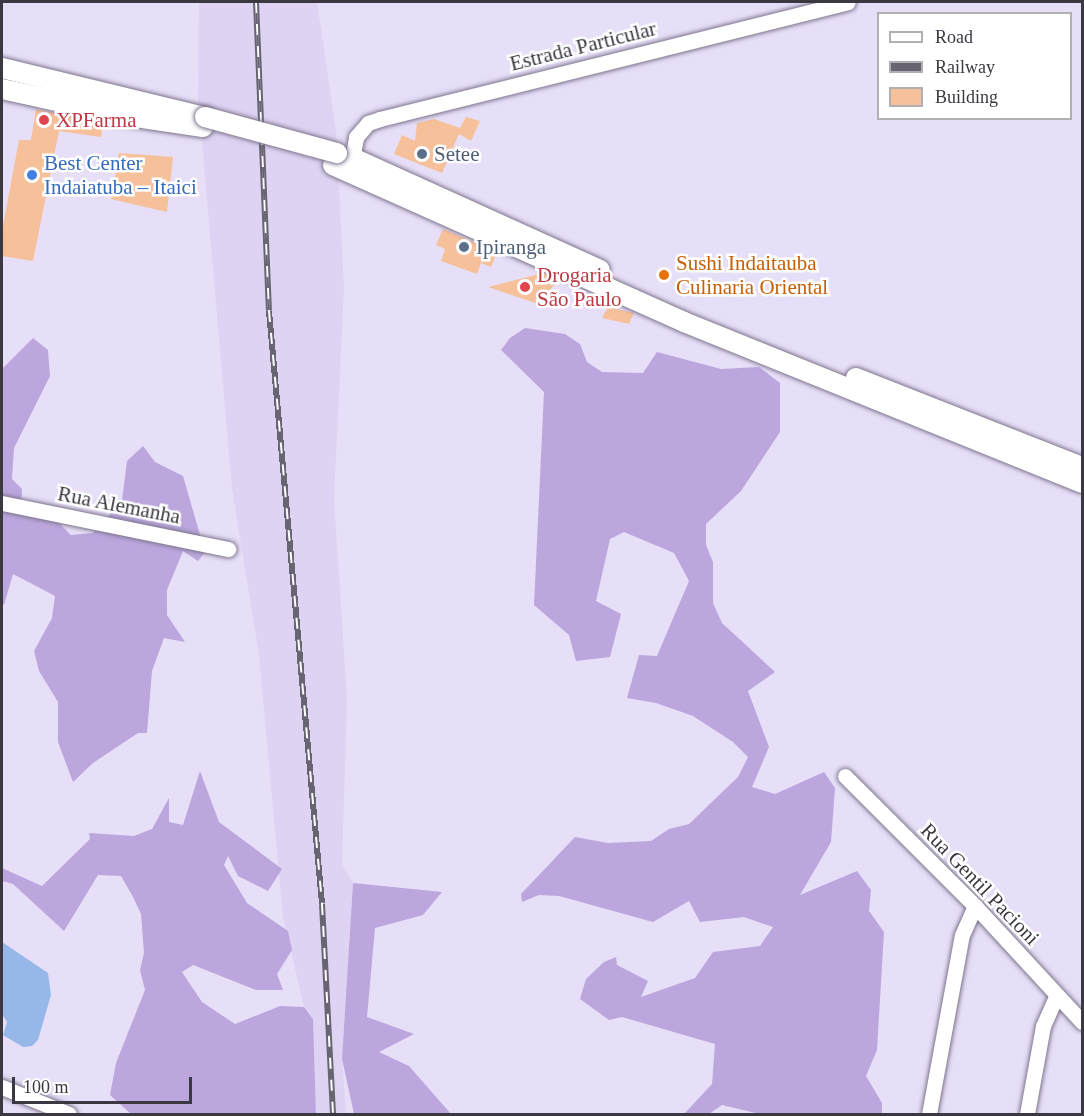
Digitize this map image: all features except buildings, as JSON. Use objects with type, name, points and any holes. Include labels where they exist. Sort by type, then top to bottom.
[{"type":"main road","points":[[2,68],[343,161],[686,310],[1083,466]]},
{"type":"main road","points":[[2,89],[126,116],[204,122]]},
{"type":"main road","points":[[343,161],[684,322],[1083,483]]},
{"type":"street","name":"Estrada Particular","points":[[343,161],[360,130],[380,120],[848,2]]},
{"type":"street","name":"Rua Alemanha","points":[[2,503],[228,549]]},
{"type":"street","name":"Rua Gentil Pacioni","points":[[845,776],[975,906],[1056,997],[1083,1022]]},
{"type":"street","points":[[930,1114],[962,935],[975,906]]},
{"type":"street","points":[[1027,1114],[1043,1026],[1056,997]]},
{"type":"street","points":[[2,1087],[69,1114]]},
{"type":"shaded area","points":[[199,2],[317,2],[336,131],[344,288],[334,498],[347,700],[342,865],[353,883],[342,1059],[346,1114],[316,1114],[313,1019],[304,1007],[283,917],[259,655],[232,488],[198,95]]},
{"type":"shaded area","points":[[525,328],[565,334],[580,344],[587,362],[602,372],[643,373],[657,352],[721,369],[759,367],[780,383],[780,432],[741,491],[706,524],[706,545],[713,562],[713,603],[722,623],[775,672],[748,691],[769,747],[752,787],[775,794],[824,772],[835,788],[831,842],[800,895],[857,871],[871,890],[869,911],[884,932],[877,1050],[866,1076],[882,1103],[882,1114],[760,1114],[722,1105],[709,1114],[684,1114],[712,1084],[715,1044],[622,1017],[609,1020],[580,999],[586,979],[604,962],[616,957],[617,965],[648,981],[641,997],[695,978],[713,952],[760,946],[773,927],[744,917],[700,922],[689,901],[653,922],[559,896],[539,895],[522,902],[521,894],[575,837],[608,843],[651,841],[669,829],[689,824],[738,777],[748,757],[733,742],[693,716],[656,703],[627,698],[639,655],[657,656],[689,581],[674,553],[624,532],[610,539],[596,601],[621,614],[610,657],[576,661],[569,635],[534,605],[544,392],[501,350],[510,338]]},
{"type":"shaded area","points":[[33,338],[48,350],[50,376],[14,448],[12,479],[22,489],[21,509],[56,520],[71,535],[93,533],[122,501],[127,461],[143,446],[155,462],[183,476],[205,552],[198,561],[183,551],[167,590],[167,615],[185,642],[164,638],[152,671],[147,733],[138,733],[93,763],[73,782],[58,742],[58,702],[39,671],[34,651],[52,618],[55,596],[13,574],[4,605],[2,603],[2,369]]},
{"type":"shaded area","points":[[200,771],[219,822],[282,869],[268,891],[238,876],[228,856],[224,865],[247,903],[288,931],[292,950],[277,974],[283,990],[256,990],[193,965],[182,972],[202,1002],[235,1024],[280,1006],[304,1007],[313,1019],[316,1114],[131,1114],[110,1095],[116,1063],[145,990],[140,970],[144,953],[141,914],[133,897],[121,876],[98,875],[64,931],[13,884],[2,881],[2,868],[42,886],[90,839],[89,833],[134,836],[152,829],[169,798],[169,822],[183,825]]},
{"type":"shaded area","points":[[353,883],[442,892],[423,915],[375,928],[367,1017],[414,1034],[379,1052],[409,1066],[451,1114],[354,1114],[342,1059]]},
{"type":"water","points":[[2,942],[48,973],[51,995],[38,1040],[32,1046],[23,1047],[3,1035],[7,1022],[2,1014]]},
{"type":"railway","points":[[256,2],[269,311],[322,904],[333,1114]]},
{"type":"place","name":"XPFarma","points":[[44,120]]},
{"type":"place","name":"Setee","points":[[422,154]]},
{"type":"place","name":"Best Center Indaiatuba – Itaici","points":[[32,175]]},
{"type":"place","name":"Ipiranga","points":[[464,247]]},
{"type":"place","name":"Sushi Indaitauba Culinaria Oriental","points":[[664,275]]},
{"type":"place","name":"Drogaria São Paulo","points":[[525,287]]}]
